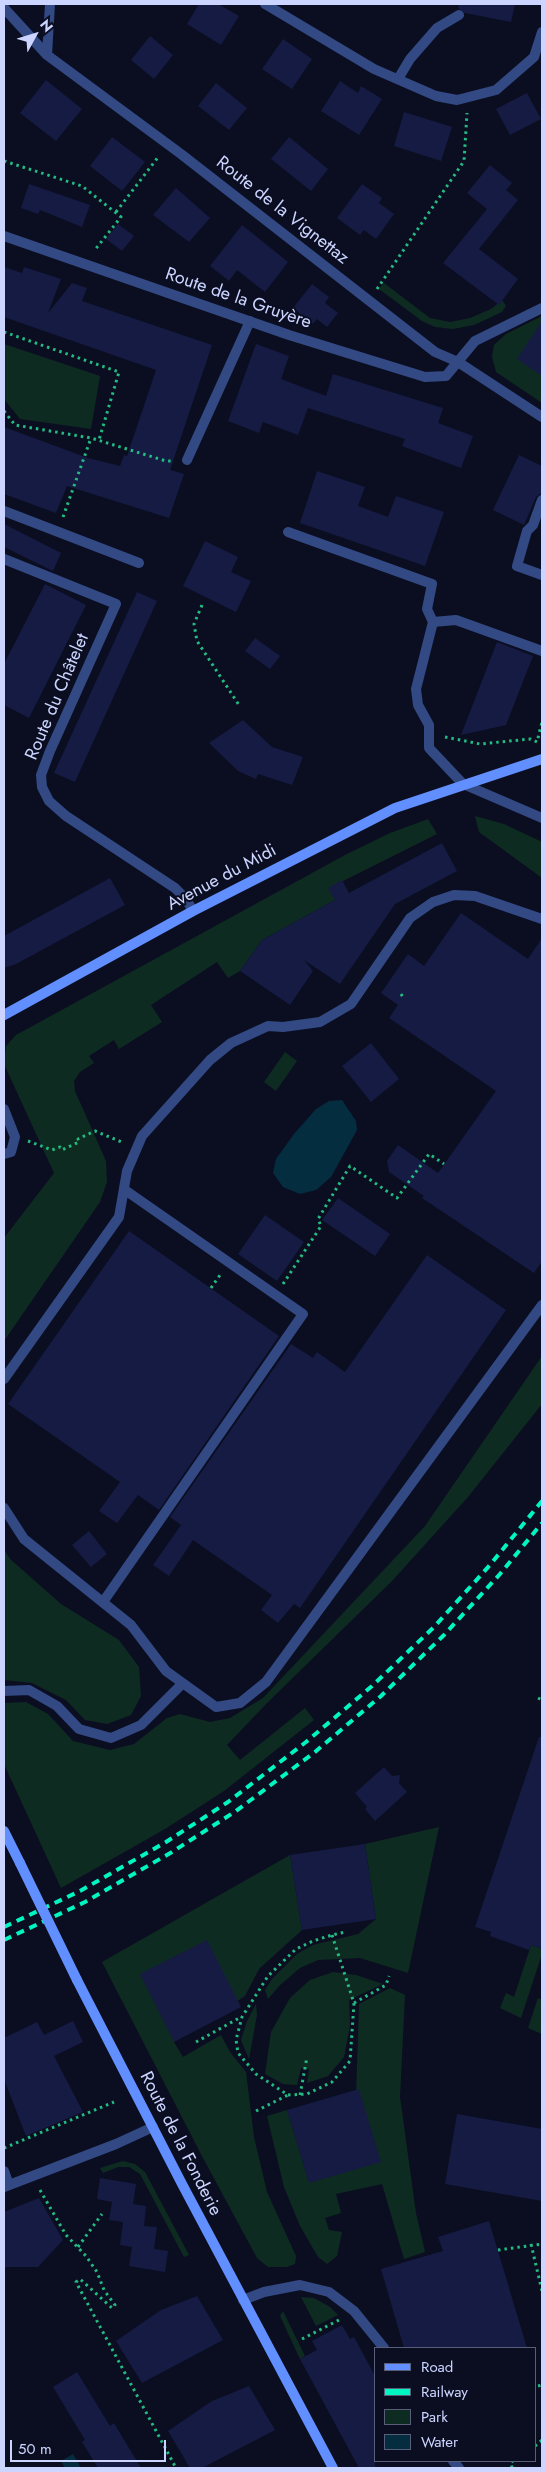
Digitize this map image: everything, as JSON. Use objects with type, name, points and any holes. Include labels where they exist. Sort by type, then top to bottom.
[{"type":"main road","name":"Avenue du Midi","points":[[4,1015],[193,911],[395,808],[463,784],[542,760]]},
{"type":"main road","name":"Route de la Fonderie","points":[[4,1831],[77,1980],[243,2300],[333,2468]]},
{"type":"street","points":[[265,4],[374,69],[436,96],[457,100],[496,90],[534,57],[542,32]]},
{"type":"street","points":[[48,55],[50,5]]},
{"type":"street","name":"Route de la Vignettaz","points":[[4,8],[48,55],[169,144],[435,352],[458,362],[542,417]]},
{"type":"street","points":[[398,79],[410,59],[437,28],[459,15]]},
{"type":"street","name":"Route de la Gruyère","points":[[4,236],[250,321],[425,377],[446,376],[475,341],[542,308]]},
{"type":"street","points":[[188,460],[250,321]]},
{"type":"street","points":[[542,500],[533,525],[527,531],[517,566],[542,575]]},
{"type":"street","points":[[4,511],[58,530],[138,563]]},
{"type":"street","points":[[288,532],[432,584],[427,609],[433,622],[416,689],[418,705],[429,725],[428,748],[463,784],[542,818]]},
{"type":"street","name":"Route du Châtelet","points":[[4,559],[116,604],[50,751],[41,775],[42,787],[49,801],[66,816],[175,888],[186,899],[193,911]]},
{"type":"street","points":[[433,622],[456,620],[542,651]]},
{"type":"street","points":[[4,1379],[119,1217],[127,1171],[136,1148],[148,1129],[210,1060],[231,1043],[268,1026],[283,1027],[320,1022],[351,1004],[410,918],[433,902],[454,895],[474,896],[542,919]]},
{"type":"street","points":[[4,1109],[15,1137],[11,1152],[4,1154]]},
{"type":"street","points":[[103,1602],[304,1314],[125,1190]]},
{"type":"street","points":[[4,1508],[24,1539],[131,1625],[166,1671],[216,1707],[240,1703],[266,1682],[542,1305]]},
{"type":"street","points":[[4,1692],[29,1690],[58,1706],[79,1729],[111,1738],[141,1725],[182,1684]]},
{"type":"street","points":[[4,2171],[6,2186],[153,2127]]},
{"type":"street","points":[[243,2300],[264,2292],[300,2285],[329,2292],[354,2311],[383,2347]]},
{"type":"path","points":[[377,289],[464,161],[468,105]]},
{"type":"path","points":[[116,212],[169,144]]},
{"type":"path","points":[[4,161],[82,186],[121,217],[84,264]]},
{"type":"path","points":[[4,332],[119,372],[99,440]]},
{"type":"path","points":[[4,411],[15,425],[91,438],[166,462],[188,460]]},
{"type":"path","points":[[58,530],[91,438]]},
{"type":"path","points":[[202,605],[194,624],[198,641],[238,705]]},
{"type":"path","points":[[429,737],[442,736],[480,744],[530,739],[537,742],[542,722]]},
{"type":"path","points":[[15,1137],[52,1150],[60,1147],[62,1150],[79,1142],[78,1139],[94,1131],[136,1148]]},
{"type":"path","points":[[276,1295],[321,1226],[318,1219],[350,1166],[398,1198],[429,1154],[444,1164]]},
{"type":"path","points":[[538,1698],[542,1700]]},
{"type":"path","points":[[288,2095],[256,2074],[238,2053],[236,2040],[242,2017],[268,1976],[296,1949],[345,1932]]},
{"type":"path","points":[[256,2111],[288,2095],[307,2094],[332,2082],[350,2061],[354,2003],[332,1935]]},
{"type":"path","points":[[354,2003],[386,1986],[389,1976]]},
{"type":"path","points":[[196,2042],[242,2017]]},
{"type":"path","points":[[300,2095],[308,2057]]},
{"type":"path","points":[[4,2148],[114,2102]]},
{"type":"path","points":[[40,2190],[66,2235],[86,2256],[97,2272],[104,2290],[116,2305],[112,2308],[80,2279],[76,2282],[176,2468]]},
{"type":"path","points":[[78,2247],[102,2214]]},
{"type":"path","points":[[530,2244],[542,2291]]},
{"type":"path","points":[[498,2250],[530,2244],[542,2244]]},
{"type":"path","points":[[302,2339],[354,2311]]},
{"type":"path","points":[[326,2327],[329,2332]]},
{"type":"green space","points":[[384,283],[430,318],[450,322],[470,318],[491,309],[502,300],[506,306],[502,312],[474,325],[453,329],[435,327],[422,321],[379,289]]},
{"type":"green space","points":[[542,316],[542,403],[496,372],[492,357],[494,345],[506,334]]},
{"type":"green space","points":[[4,344],[100,376],[91,429],[20,419],[4,399]]},
{"type":"green space","points":[[475,816],[504,824],[542,842],[542,878],[479,832]]},
{"type":"green space","points":[[428,819],[437,834],[329,888],[335,900],[262,940],[240,971],[228,978],[217,962],[151,1005],[162,1022],[119,1049],[114,1040],[89,1056],[94,1063],[80,1072],[74,1081],[75,1091],[106,1161],[107,1182],[100,1202],[4,1341],[4,1238],[54,1173],[4,1064],[6,1046],[16,1035],[345,855],[390,833]]},
{"type":"green space","points":[[285,1052],[297,1061],[276,1091],[264,1082]]},
{"type":"green space","points":[[542,1356],[542,1404],[468,1497],[392,1581],[267,1703],[227,1745],[240,1760],[305,1708],[314,1720],[224,1791],[165,1829],[61,1888],[4,1764],[4,1703],[26,1702],[48,1714],[73,1741],[110,1750],[134,1744],[167,1718],[180,1714],[210,1722],[230,1718],[263,1698],[425,1526]]},
{"type":"green space","points":[[4,1549],[10,1559],[61,1604],[119,1640],[139,1667],[141,1696],[131,1715],[107,1724],[85,1720],[66,1700],[32,1683],[4,1680]]},
{"type":"green space","points":[[439,1827],[408,1973],[360,1958],[318,1960],[300,1968],[279,1986],[268,1999],[265,1990],[272,1979],[297,1954],[313,1945],[358,1934],[376,1919],[365,1844]]},
{"type":"green space","points":[[290,1855],[302,1930],[259,1969],[245,1996],[174,2042],[183,2057],[221,2035],[230,2052],[246,2072],[254,2137],[267,2192],[296,2256],[295,2264],[287,2267],[268,2267],[257,2258],[102,1962]]},
{"type":"green space","points":[[531,1945],[542,1949],[542,1954],[521,2018],[500,2008],[506,1993],[514,1997]]},
{"type":"green space","points":[[333,1972],[356,1975],[383,1984],[349,2000],[350,2025],[344,2057],[328,2076],[307,2083],[309,2069],[301,2068],[297,2085],[283,2084],[265,2074],[271,2032],[290,1998],[310,1980]]},
{"type":"green space","points":[[390,1988],[405,1995],[400,2097],[416,2213],[425,2252],[404,2259],[382,2184],[336,2194],[341,2213],[325,2218],[329,2230],[342,2232],[337,2256],[327,2264],[318,2257],[300,2226],[284,2187],[267,2116],[287,2110],[309,2182],[356,2096],[359,2004]]},
{"type":"green space","points":[[538,1998],[542,2000],[542,2034],[528,2028]]},
{"type":"green space","points":[[256,2004],[257,2015],[249,2059],[241,2040],[247,2021]]},
{"type":"green space","points":[[123,2161],[135,2164],[145,2172],[189,2255],[184,2257],[140,2174],[129,2167],[118,2167],[103,2173],[100,2168]]},
{"type":"green space","points":[[301,2297],[314,2298],[330,2307],[338,2315],[316,2326]]},
{"type":"green space","points":[[283,2311],[305,2356],[300,2359],[280,2316]]},
{"type":"water","points":[[342,1100],[356,1121],[357,1130],[331,1177],[316,1190],[300,1194],[283,1187],[273,1173],[276,1159],[294,1134],[316,1109],[329,1101]]},
{"type":"water","points":[[73,2454],[81,2468],[65,2468],[61,2461]]},
{"type":"building","points":[[199,4],[218,4],[239,16],[221,45],[187,24]]},
{"type":"building","points":[[459,4],[515,4],[511,22],[465,13],[458,8]]},
{"type":"building","points":[[150,36],[173,55],[154,79],[131,60]]},
{"type":"building","points":[[283,39],[312,59],[292,89],[262,69]]},
{"type":"building","points":[[46,80],[82,109],[56,141],[20,113]]},
{"type":"building","points":[[340,81],[358,93],[361,86],[382,99],[359,135],[321,111]]},
{"type":"building","points":[[216,83],[247,108],[229,130],[198,106]]},
{"type":"building","points":[[527,93],[541,119],[510,135],[496,109]]},
{"type":"building","points":[[404,112],[452,127],[441,161],[394,146]]},
{"type":"building","points":[[112,137],[145,162],[122,191],[90,166]]},
{"type":"building","points":[[289,137],[328,169],[311,191],[271,159]]},
{"type":"building","points":[[490,165],[512,183],[506,190],[518,200],[479,249],[518,279],[499,305],[443,263],[487,209],[467,193]]},
{"type":"building","points":[[29,184],[90,205],[82,227],[40,210],[38,214],[21,208]]},
{"type":"building","points":[[362,184],[382,198],[379,203],[394,214],[376,239],[364,230],[360,235],[337,218]]},
{"type":"building","points":[[176,188],[210,218],[189,242],[153,215]]},
{"type":"building","points":[[118,224],[134,236],[122,251],[106,239]]},
{"type":"building","points":[[242,225],[288,262],[265,292],[237,270],[229,281],[210,266]]},
{"type":"building","points":[[4,267],[22,273],[24,267],[61,279],[48,313],[72,283],[87,288],[82,301],[212,345],[170,470],[184,474],[169,518],[67,486],[56,513],[4,494],[4,427],[88,458],[120,466],[124,455],[127,456],[156,370],[4,317]]},
{"type":"building","points":[[312,284],[329,297],[325,303],[338,313],[327,327],[317,319],[313,324],[293,308]]},
{"type":"building","points":[[542,321],[542,376],[517,359]]},
{"type":"building","points":[[256,344],[289,356],[281,379],[326,396],[333,374],[443,408],[438,423],[473,436],[461,468],[402,446],[405,439],[308,408],[298,435],[263,422],[259,433],[228,421]]},
{"type":"building","points":[[519,455],[542,466],[542,493],[536,497],[524,525],[493,510]]},
{"type":"building","points":[[317,471],[365,487],[358,506],[388,517],[396,496],[444,512],[425,566],[300,523]]},
{"type":"building","points":[[4,524],[61,553],[53,571],[4,547]]},
{"type":"building","points":[[205,541],[238,557],[231,572],[251,581],[236,612],[183,586]]},
{"type":"building","points":[[45,584],[86,605],[29,718],[4,705],[4,664]]},
{"type":"building","points":[[137,592],[157,601],[75,782],[54,773]]},
{"type":"building","points":[[255,638],[280,656],[270,669],[245,651]]},
{"type":"building","points":[[497,642],[533,656],[506,725],[461,735]]},
{"type":"building","points":[[243,720],[272,747],[303,757],[292,785],[258,774],[256,779],[238,771],[209,743]]},
{"type":"building","points":[[442,843],[457,871],[395,904],[340,984],[304,960],[313,971],[290,1005],[240,971],[262,940],[335,900],[328,888],[342,880],[349,893]]},
{"type":"building","points":[[110,878],[125,905],[16,964],[4,968],[4,936]]},
{"type":"building","points":[[461,913],[528,959],[542,938],[542,1261],[534,1273],[422,1198],[424,1196],[389,1172],[387,1161],[398,1145],[438,1173],[496,1091],[389,1018],[398,1005],[381,993],[408,954],[424,966]]},
{"type":"building","points":[[371,1043],[399,1079],[371,1102],[342,1066]]},
{"type":"building","points":[[338,1198],[390,1234],[375,1256],[322,1220]]},
{"type":"building","points":[[265,1215],[304,1242],[277,1281],[238,1254]]},
{"type":"building","points":[[129,1231],[279,1336],[159,1510],[138,1495],[117,1523],[99,1511],[120,1482],[8,1404]]},
{"type":"building","points":[[427,1255],[506,1310],[300,1608],[294,1604],[278,1623],[261,1610],[272,1595],[193,1540],[169,1576],[153,1565],[181,1525],[170,1517],[291,1344],[313,1358],[317,1352],[345,1372]]},
{"type":"building","points":[[89,1531],[107,1554],[91,1567],[72,1545]]},
{"type":"building","points":[[539,1737],[542,1737],[542,1949],[531,1945],[529,1950],[490,1936],[491,1932],[475,1927]]},
{"type":"building","points":[[384,1767],[392,1776],[400,1775],[399,1783],[407,1792],[375,1821],[365,1809],[367,1807],[355,1793]]},
{"type":"building","points":[[365,1844],[376,1919],[302,1930],[290,1855]]},
{"type":"building","points":[[207,1940],[241,2007],[174,2042],[140,1974]]},
{"type":"building","points":[[73,2021],[83,2042],[54,2056],[83,2112],[26,2136],[4,2079],[4,2038],[37,2022],[44,2035]]},
{"type":"building","points":[[359,2089],[381,2162],[309,2183],[287,2110]]},
{"type":"building","points":[[457,2114],[542,2129],[542,2201],[445,2184]]},
{"type":"building","points":[[100,2178],[136,2184],[133,2204],[146,2206],[144,2226],[157,2227],[154,2249],[168,2251],[165,2272],[129,2266],[132,2247],[120,2245],[123,2222],[109,2220],[112,2202],[97,2199]]},
{"type":"building","points":[[39,2198],[63,2240],[38,2267],[4,2267],[4,2212]]},
{"type":"building","points":[[489,2221],[527,2347],[404,2347],[381,2269],[443,2251],[438,2237]]},
{"type":"building","points":[[197,2296],[223,2340],[142,2383],[116,2341],[161,2310]]},
{"type":"building","points":[[342,2325],[350,2339],[354,2337],[374,2374],[375,2468],[359,2468],[300,2359],[317,2350],[312,2341]]},
{"type":"building","points":[[77,2372],[110,2426],[114,2423],[141,2468],[98,2468],[82,2442],[85,2440],[53,2387]]},
{"type":"building","points":[[249,2386],[275,2430],[202,2468],[190,2468],[168,2431],[212,2401]]},
{"type":"railway","points":[[4,1927],[80,1891],[166,1842],[228,1802],[306,1742],[372,1686],[434,1627],[490,1565],[542,1501]]},
{"type":"railway","points":[[4,1940],[85,1902],[172,1852],[236,1811],[315,1752],[381,1696],[444,1635],[500,1574],[542,1523]]}]
